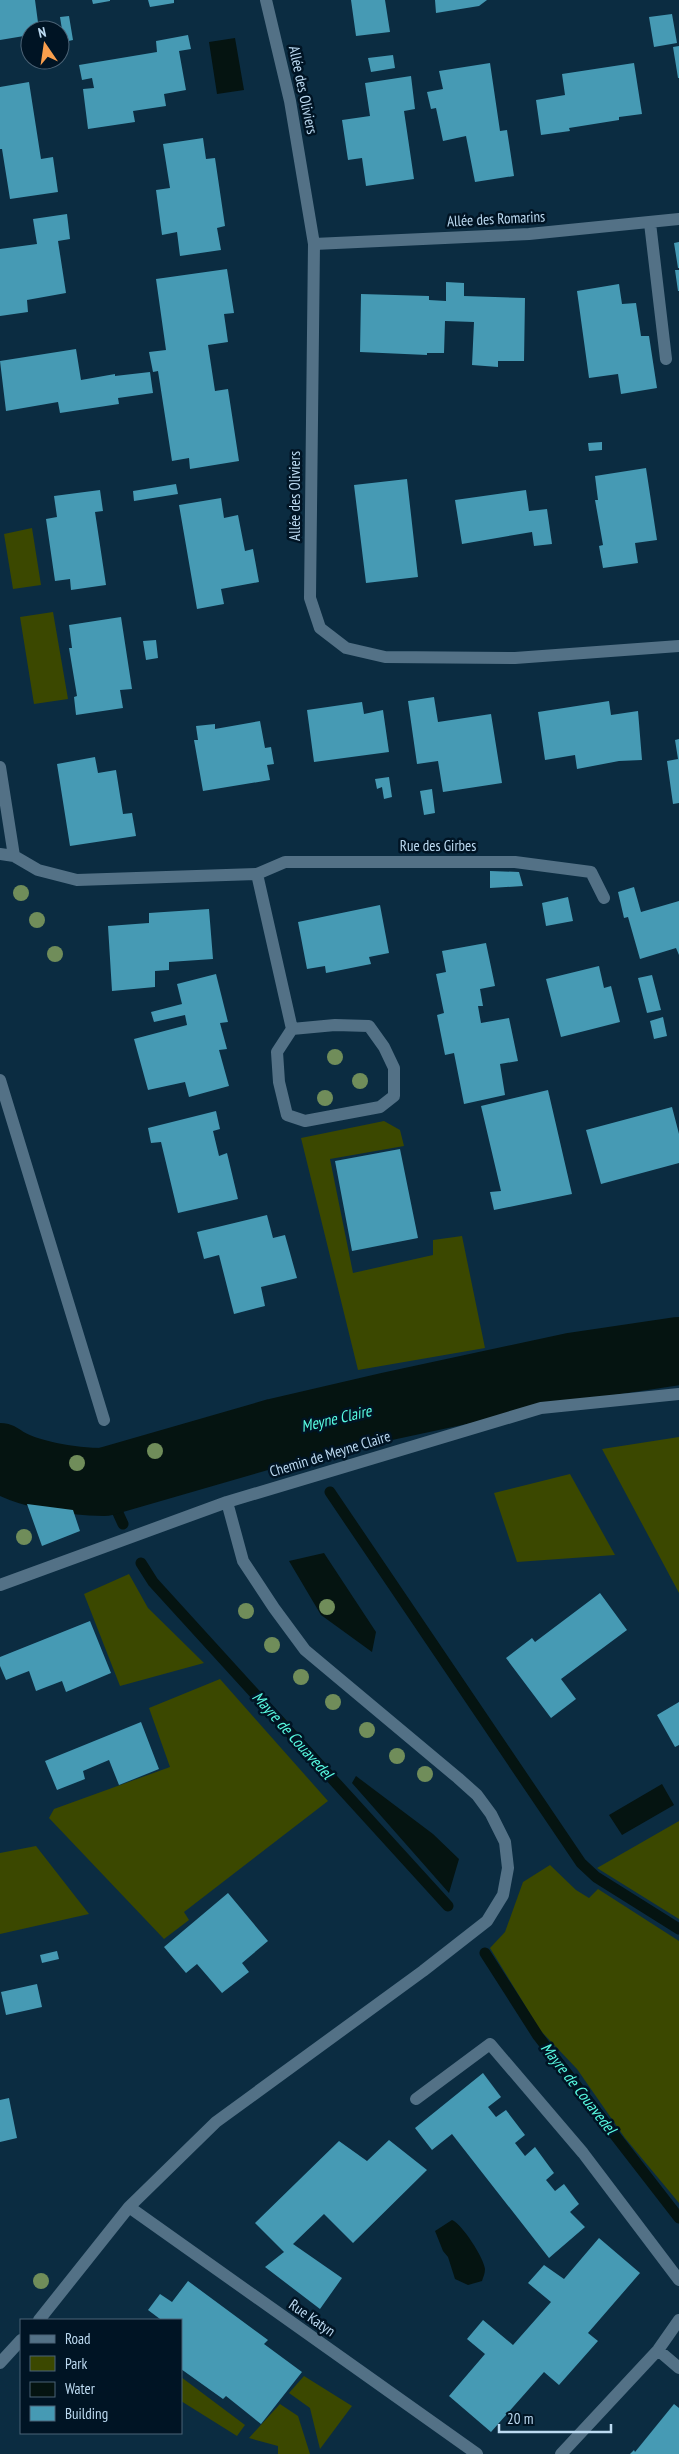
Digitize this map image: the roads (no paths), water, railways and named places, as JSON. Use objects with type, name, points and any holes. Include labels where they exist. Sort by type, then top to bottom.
[{"type":"street","name":"Allée des Oliviers","points":[[266,0],[290,100],[314,244],[310,598],[320,628],[346,648],[385,657],[515,658],[679,646]]},
{"type":"street","name":"Allée des Romarins","points":[[314,244],[529,234],[679,218]]},
{"type":"street","points":[[650,222],[666,359]]},
{"type":"street","points":[[0,767],[14,856],[0,854]]},
{"type":"street","name":"Rue des Girbes","points":[[14,856],[38,870],[77,880],[257,874],[285,862],[515,862],[591,872],[604,898]]},
{"type":"street","points":[[257,874],[292,1029],[277,1052],[279,1082],[287,1115],[305,1121],[380,1107],[394,1096],[394,1068],[384,1047],[369,1026],[335,1025],[292,1029]]},
{"type":"street","points":[[0,1080],[104,1420]]},
{"type":"street","name":"Chemin de Meyne Claire","points":[[0,1585],[226,1502],[541,1408],[679,1394]]},
{"type":"street","points":[[41,2319],[129,2207],[216,2122],[423,1972],[487,1921],[502,1895],[508,1868],[505,1842],[491,1814],[477,1795],[305,1650],[243,1561],[226,1502]]},
{"type":"street","points":[[416,2099],[490,2044],[584,2153],[679,2280]]},
{"type":"street","name":"Rue Katyn","points":[[129,2207],[477,2454]]},
{"type":"street","points":[[561,2454],[658,2350],[679,2320]]},
{"type":"street","points":[[0,2363],[20,2341]]},
{"type":"street","points":[[658,2350],[679,2368]]},
{"type":"water","points":[[235,38],[244,90],[217,94],[209,42]]},
{"type":"water","points":[[324,1553],[376,1632],[372,1652],[321,1615],[289,1561]]},
{"type":"water","points":[[356,1776],[433,1834],[459,1859],[449,1893],[352,1783]]},
{"type":"water","points":[[662,1784],[674,1805],[622,1835],[609,1815]]},
{"type":"water","points":[[452,2220],[467,2234],[481,2257],[485,2269],[482,2281],[468,2285],[455,2279],[448,2257],[443,2251],[435,2231]]},
{"type":"waterway","name":"Meyne Claire","points":[[0,1457],[36,1473],[78,1481],[104,1482],[277,1432],[389,1406],[571,1367],[679,1351]]},
{"type":"waterway","points":[[277,1432],[293,1455]]},
{"type":"waterway","name":"Mayre de Couavedel","points":[[104,1482],[123,1524]]},
{"type":"waterway","points":[[330,1492],[581,1863],[596,1877],[679,1929]]},
{"type":"waterway","name":"Mayre de Couavedel","points":[[141,1563],[153,1582],[448,1906]]},
{"type":"waterway","name":"Mayre de Couavedel","points":[[485,1953],[538,2036],[679,2218]]}]
